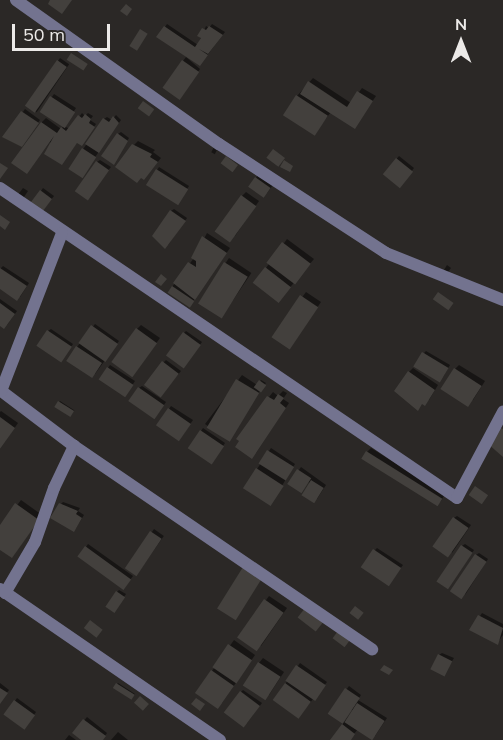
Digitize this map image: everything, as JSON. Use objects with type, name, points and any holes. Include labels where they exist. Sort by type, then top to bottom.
[{"type":"street","points":[[16,0],[219,144],[386,253],[503,300]]},
{"type":"street","points":[[0,188],[63,233],[457,498],[503,412]]},
{"type":"street","points":[[63,233],[0,390],[74,446],[372,649]]},
{"type":"street","points":[[74,446],[50,498],[35,542],[3,591],[220,740]]},
{"type":"building","points":[[50,0],[72,0],[62,14],[48,4]]},
{"type":"building","points":[[126,4],[132,9],[127,16],[120,11]]},
{"type":"building","points":[[164,26],[195,47],[201,38],[197,36],[202,28],[206,30],[209,26],[223,35],[208,54],[199,49],[208,55],[200,66],[156,37]]},
{"type":"building","points":[[140,29],[148,34],[137,51],[129,46]]},
{"type":"building","points":[[71,53],[88,64],[83,71],[67,60]]},
{"type":"building","points":[[57,60],[67,67],[35,113],[25,106]]},
{"type":"building","points":[[182,60],[199,72],[180,100],[162,88]]},
{"type":"building","points":[[308,81],[347,107],[357,91],[373,101],[355,129],[300,94]]},
{"type":"building","points":[[296,95],[328,116],[315,136],[283,115]]},
{"type":"building","points":[[50,96],[75,112],[65,128],[40,112]]},
{"type":"building","points":[[143,101],[154,109],[149,117],[138,108]]},
{"type":"building","points":[[21,111],[39,123],[22,147],[2,137]]},
{"type":"building","points":[[85,114],[91,119],[89,123],[95,127],[82,146],[77,143],[62,165],[44,154],[54,136],[27,174],[11,163],[41,122],[57,133],[61,127],[66,131],[78,115],[82,118]]},
{"type":"building","points":[[113,116],[119,123],[99,153],[85,144],[103,118],[109,122]]},
{"type":"building","points":[[117,133],[128,141],[114,165],[101,156]]},
{"type":"building","points":[[132,144],[152,154],[150,157],[158,162],[144,180],[141,178],[137,183],[115,167]]},
{"type":"building","points":[[82,148],[96,157],[83,178],[68,169]]},
{"type":"building","points":[[273,149],[285,158],[278,167],[266,158]]},
{"type":"building","points":[[226,156],[238,165],[233,172],[221,163]]},
{"type":"building","points":[[396,158],[413,172],[400,188],[383,174]]},
{"type":"building","points":[[284,160],[293,166],[290,172],[280,167]]},
{"type":"building","points":[[96,161],[109,170],[88,200],[75,191]]},
{"type":"building","points":[[0,163],[8,168],[0,179]]},
{"type":"building","points":[[156,169],[188,189],[178,205],[146,185]]},
{"type":"building","points":[[255,177],[271,188],[264,198],[248,187]]},
{"type":"building","points":[[40,190],[52,199],[41,214],[29,205]]},
{"type":"building","points":[[241,195],[256,206],[230,243],[215,231]]},
{"type":"building","points":[[170,210],[186,221],[165,249],[152,236]]},
{"type":"building","points":[[0,215],[10,222],[5,230],[0,226]]},
{"type":"building","points":[[202,236],[227,253],[195,300],[173,283],[188,262],[196,267],[196,261],[191,258]]},
{"type":"building","points":[[282,242],[311,264],[295,284],[266,263]]},
{"type":"building","points":[[224,262],[248,277],[222,318],[198,304]]},
{"type":"building","points":[[265,267],[291,287],[279,303],[253,283]]},
{"type":"building","points":[[0,268],[27,286],[17,301],[0,289]]},
{"type":"building","points":[[161,274],[167,279],[161,286],[155,282]]},
{"type":"building","points":[[172,286],[194,301],[190,308],[168,293]]},
{"type":"building","points":[[438,292],[454,303],[448,310],[433,299]]},
{"type":"building","points":[[300,295],[318,307],[290,350],[271,337]]},
{"type":"building","points":[[0,303],[15,314],[4,329],[0,326]]},
{"type":"building","points":[[91,325],[118,344],[105,362],[78,343]]},
{"type":"building","points":[[136,328],[157,343],[132,377],[111,362]]},
{"type":"building","points":[[47,330],[72,347],[61,363],[36,346]]},
{"type":"building","points":[[183,332],[201,345],[184,368],[166,355]]},
{"type":"building","points":[[76,346],[102,363],[92,378],[66,361]]},
{"type":"building","points":[[422,352],[449,368],[440,383],[413,367]]},
{"type":"building","points":[[162,361],[179,374],[161,398],[144,385]]},
{"type":"building","points":[[107,367],[134,385],[125,397],[99,379]]},
{"type":"building","points":[[454,368],[482,386],[468,407],[440,389]]},
{"type":"building","points":[[408,371],[435,390],[425,406],[422,404],[418,411],[394,391]]},
{"type":"building","points":[[236,379],[259,393],[230,442],[207,428]]},
{"type":"building","points":[[259,380],[266,385],[261,393],[254,387]]},
{"type":"building","points":[[138,387],[164,405],[154,419],[128,401]]},
{"type":"building","points":[[278,394],[284,398],[280,403],[286,408],[252,459],[235,447],[239,441],[236,439],[267,396],[274,400]]},
{"type":"building","points":[[58,401],[74,411],[70,417],[54,407]]},
{"type":"building","points":[[168,408],[191,424],[179,441],[156,425]]},
{"type":"building","points":[[0,417],[15,428],[0,449]]},
{"type":"building","points":[[499,427],[503,429],[503,457],[487,443]]},
{"type":"building","points":[[200,430],[224,446],[212,464],[188,448]]},
{"type":"building","points":[[267,450],[294,467],[286,481],[259,464]]},
{"type":"building","points":[[366,451],[442,499],[438,506],[361,459]]},
{"type":"building","points":[[256,468],[284,486],[271,506],[243,488]]},
{"type":"building","points":[[297,469],[311,478],[301,493],[287,484]]},
{"type":"building","points":[[311,480],[324,488],[314,503],[301,495]]},
{"type":"building","points":[[475,486],[488,495],[482,504],[469,495]]},
{"type":"building","points":[[15,503],[39,520],[12,558],[0,550],[0,525]]},
{"type":"building","points":[[59,503],[78,511],[76,514],[82,518],[74,532],[50,518]]},
{"type":"building","points":[[453,517],[469,528],[448,557],[432,546]]},
{"type":"building","points":[[150,531],[162,539],[136,576],[125,568]]},
{"type":"building","points":[[461,545],[473,553],[448,589],[436,581]]},
{"type":"building","points":[[85,546],[131,580],[123,590],[77,557]]},
{"type":"building","points":[[373,549],[401,568],[389,586],[361,567]]},
{"type":"building","points":[[475,554],[487,562],[461,599],[450,591]]},
{"type":"building","points":[[243,567],[262,579],[236,620],[217,609]]},
{"type":"building","points":[[116,591],[125,597],[114,613],[105,607]]},
{"type":"building","points":[[264,599],[284,613],[257,651],[237,638]]},
{"type":"building","points":[[355,606],[364,613],[358,620],[349,613]]},
{"type":"building","points":[[305,608],[323,622],[316,632],[298,617]]},
{"type":"building","points":[[478,615],[503,628],[498,645],[469,630]]},
{"type":"building","points":[[90,620],[103,630],[96,638],[84,628]]},
{"type":"building","points":[[338,631],[350,640],[345,647],[333,638]]},
{"type":"building","points":[[228,644],[252,660],[236,683],[212,667]]},
{"type":"building","points":[[438,654],[452,661],[445,676],[430,669]]},
{"type":"building","points":[[258,662],[281,677],[265,700],[243,685]]},
{"type":"building","points":[[296,665],[326,685],[315,701],[285,681]]},
{"type":"building","points":[[384,665],[393,670],[389,675],[380,670]]},
{"type":"building","points":[[211,670],[234,686],[218,709],[195,693]]},
{"type":"building","points":[[116,683],[135,695],[131,700],[113,688]]},
{"type":"building","points":[[285,683],[311,702],[299,719],[273,700]]},
{"type":"building","points":[[0,688],[8,693],[0,704]]},
{"type":"building","points":[[345,688],[360,698],[343,724],[328,714]]},
{"type":"building","points":[[240,691],[260,706],[244,728],[224,713]]},
{"type":"building","points":[[140,696],[149,704],[143,711],[134,703]]},
{"type":"building","points":[[196,698],[205,704],[200,711],[191,704]]},
{"type":"building","points":[[14,700],[35,715],[24,730],[3,715]]},
{"type":"building","points":[[357,703],[385,721],[372,740],[344,722]]},
{"type":"building","points":[[83,719],[106,736],[103,740],[81,740],[72,733]]},
{"type":"building","points":[[342,724],[355,734],[351,740],[330,740]]}]
